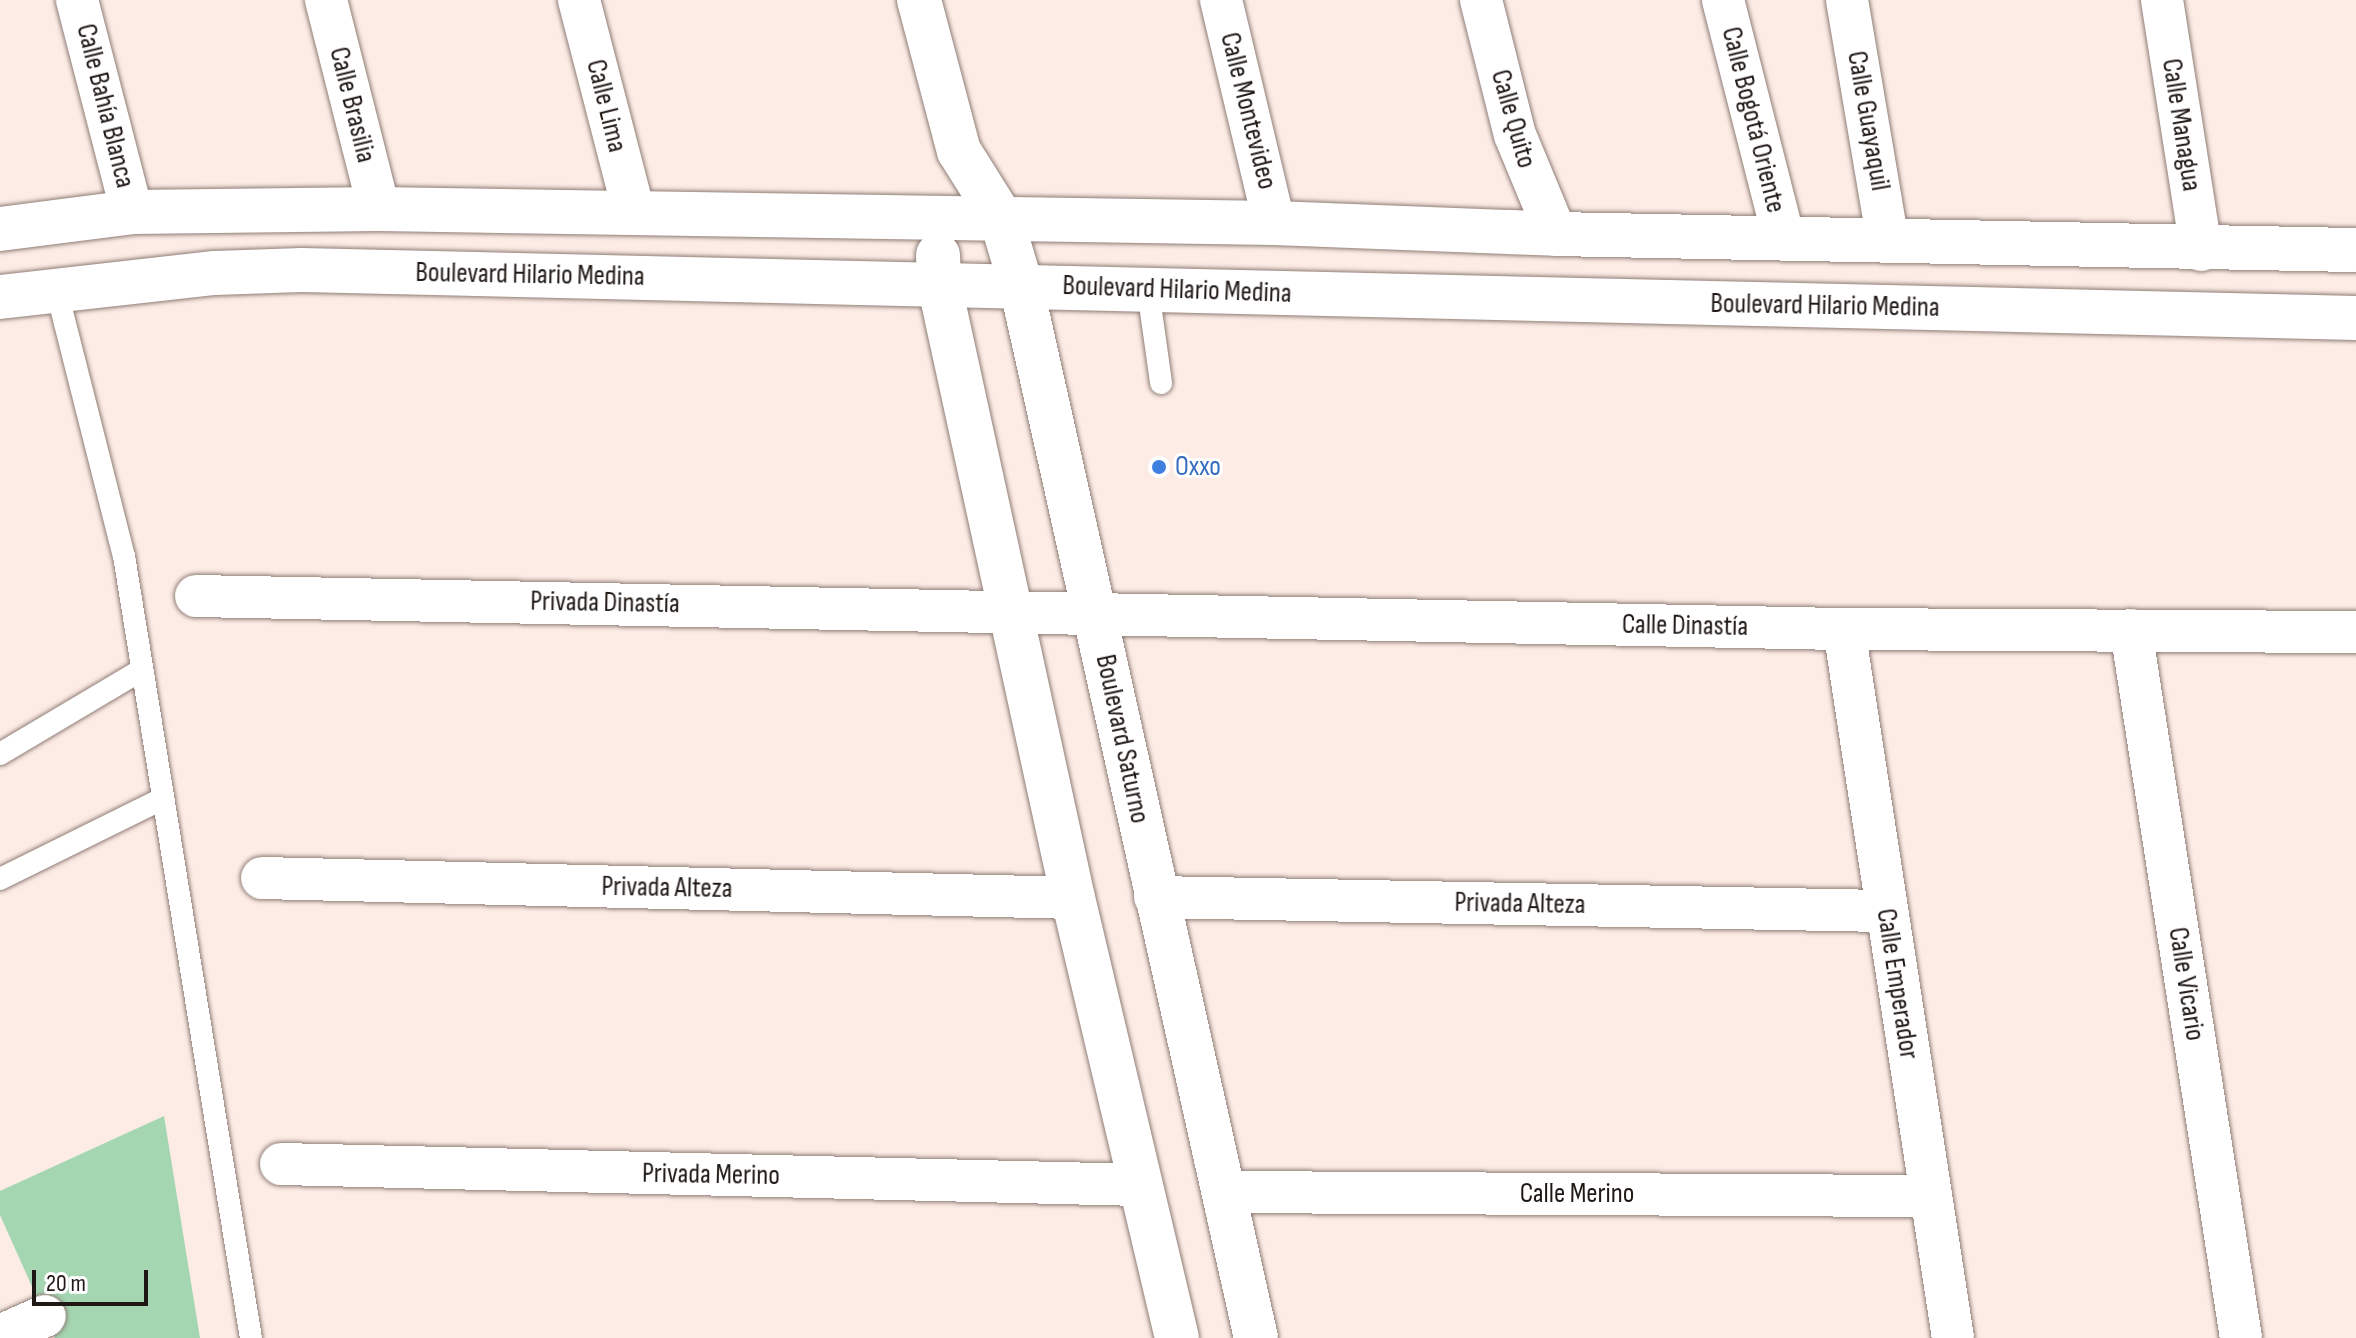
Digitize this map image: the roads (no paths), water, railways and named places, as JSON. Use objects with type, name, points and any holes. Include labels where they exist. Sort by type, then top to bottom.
[{"type":"main road","name":"Boulevard Saturno","points":[[919,0],[959,151],[1001,218],[1021,285],[1096,615],[1155,897],[1256,1338]]},
{"type":"main road","points":[[959,151],[937,220],[939,283],[1014,609],[1073,898],[1177,1338]]},
{"type":"main road","points":[[0,229],[132,212],[379,209],[1274,223],[1556,234],[2201,250],[2356,250]]},
{"type":"main road","name":"Boulevard Hilario Medina","points":[[0,297],[56,288],[302,270],[2356,318]]},
{"type":"street","name":"Calle Bahía Blanca","points":[[77,0],[132,212]]},
{"type":"street","name":"Calle Brasilia","points":[[326,0],[379,209]]},
{"type":"street","name":"Calle Lima","points":[[579,0],[634,212]]},
{"type":"street","name":"Calle Montevideo","points":[[1221,0],[1274,223]]},
{"type":"street","name":"Calle Quito","points":[[1481,0],[1515,135],[1556,234]]},
{"type":"street","name":"Calle Bogotá Oriente","points":[[1723,0],[1784,239]]},
{"type":"street","name":"Calle Guayaquil","points":[[1847,0],[1888,242]]},
{"type":"street","name":"Calle Managua","points":[[2162,0],[2201,250]]},
{"type":"street","name":"Privada Dinastía","points":[[196,596],[1014,609]]},
{"type":"street","name":"Calle Dinastía","points":[[1014,609],[1096,615],[1844,629],[2356,632]]},
{"type":"street","name":"Calle Emperador","points":[[1844,629],[1953,1338]]},
{"type":"street","name":"Calle Vicario","points":[[2131,630],[2241,1338]]},
{"type":"street","name":"Privada Alteza","points":[[262,878],[1073,898]]},
{"type":"street","name":"Privada Alteza","points":[[1155,897],[1886,911]]},
{"type":"street","name":"Privada Merino","points":[[281,1164],[1141,1185]]},
{"type":"street","name":"Calle Merino","points":[[1224,1192],[1929,1196]]},
{"type":"street","points":[[0,1336],[45,1316]]},
{"type":"lane","points":[[56,288],[124,556],[160,800],[251,1338]]},
{"type":"lane","points":[[1148,290],[1161,383]]},
{"type":"lane","points":[[0,754],[140,671]]},
{"type":"lane","points":[[0,879],[160,800]]},
{"type":"place","name":"Oxxo","points":[[1159,467]]}]
